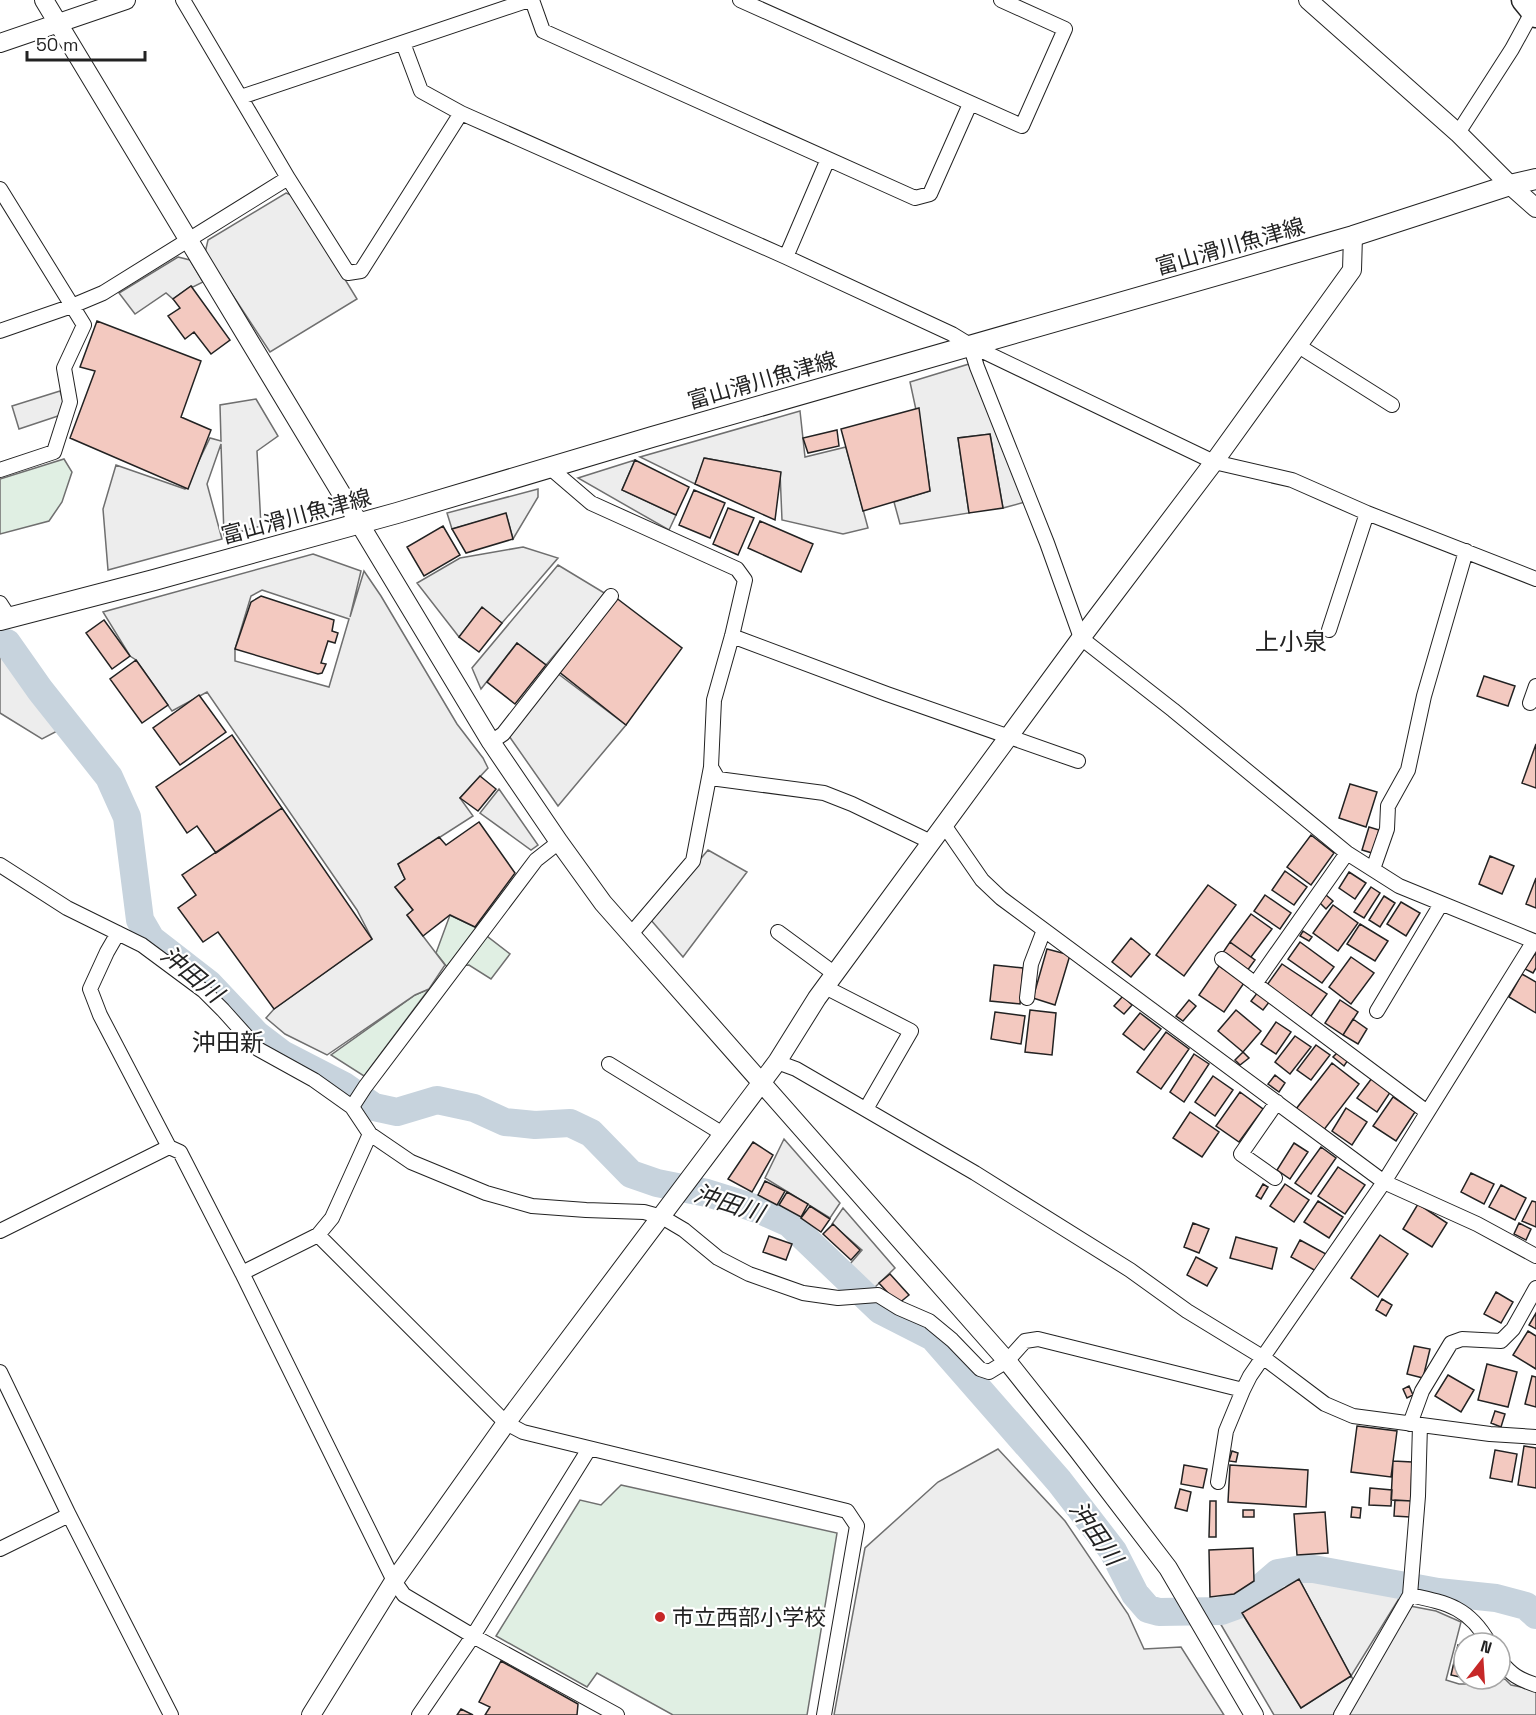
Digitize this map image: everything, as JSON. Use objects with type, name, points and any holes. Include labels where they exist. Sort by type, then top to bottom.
[{"type":"main road","name":"富山滑川魚津線","points":[[3,613],[154,580],[360,524],[549,467],[1353,236],[1536,179]]},
{"type":"street","points":[[44,0],[491,742],[559,842],[603,903],[1006,1361],[1077,1449],[1168,1568],[1254,1715]]},
{"type":"street","points":[[0,42],[126,0]]},
{"type":"street","points":[[183,0],[288,178],[348,273],[361,271],[461,113]]},
{"type":"street","points":[[241,98],[530,0],[543,31],[915,198],[930,194],[970,104]]},
{"type":"street","points":[[740,0],[1022,126],[1065,29],[1020,4],[1001,0]]},
{"type":"street","points":[[1308,0],[1458,133],[1510,186],[1536,208]]},
{"type":"street","points":[[1458,133],[1512,49],[1532,8]]},
{"type":"street","points":[[403,43],[421,91],[461,113],[786,257],[952,334],[970,345],[1214,462],[1292,480],[1366,513],[1536,579]]},
{"type":"street","points":[[786,257],[828,159]]},
{"type":"street","points":[[0,331],[103,293],[288,178]]},
{"type":"street","points":[[0,470],[54,452],[70,402],[63,368],[84,325],[1,191]]},
{"type":"street","points":[[311,1715],[394,1581],[506,1423],[777,1062],[830,980],[1081,638],[1214,462],[1352,270],[1353,236]]},
{"type":"street","points":[[970,345],[1047,543],[1081,638],[1173,710],[1347,853],[1399,886],[1535,942],[1384,1182],[1250,1376],[1226,1431],[1218,1482]]},
{"type":"street","points":[[1297,345],[1392,405]]},
{"type":"street","points":[[549,467],[591,503],[737,569],[745,580],[714,700],[711,767],[693,861],[631,934]]},
{"type":"street","points":[[1329,630],[1366,513]]},
{"type":"street","points":[[1372,869],[1387,829],[1388,806],[1408,770],[1424,696],[1466,551]]},
{"type":"street","points":[[491,742],[503,734],[611,596]]},
{"type":"street","points":[[732,636],[1008,738],[1078,761]]},
{"type":"street","points":[[1530,703],[1536,686]]},
{"type":"street","points":[[711,767],[718,779],[824,793],[852,804],[931,843]]},
{"type":"street","points":[[944,825],[982,880],[1001,898],[1384,1182],[1477,1224],[1536,1257]]},
{"type":"street","points":[[352,1107],[536,860],[559,842]]},
{"type":"street","points":[[1255,984],[1347,853]]},
{"type":"street","points":[[0,865],[68,908],[142,945],[204,991],[258,1049],[314,1080],[352,1107],[370,1134],[411,1162],[486,1193],[532,1206],[644,1212],[662,1217],[684,1230],[718,1258],[749,1274],[803,1293],[838,1298],[878,1295],[899,1308],[929,1321],[952,1340],[980,1369],[989,1372],[1006,1361],[1025,1341],[1038,1339],[1243,1390]]},
{"type":"street","points":[[1377,1011],[1441,903]]},
{"type":"street","points":[[1027,998],[1031,964],[1044,930]]},
{"type":"street","points":[[778,932],[830,980],[910,1031],[866,1109]]},
{"type":"street","points":[[118,933],[90,989],[100,1015],[169,1147],[180,1152],[394,1581],[404,1595],[472,1636],[618,1715]]},
{"type":"street","points":[[1222,959],[1427,1112]]},
{"type":"street","points":[[777,1062],[796,1069],[975,1173],[1130,1270],[1187,1311],[1264,1358],[1325,1404],[1353,1416],[1490,1434],[1536,1437]]},
{"type":"street","points":[[609,1064],[723,1134]]},
{"type":"street","points":[[1275,1178],[1241,1154],[1277,1102]]},
{"type":"street","points":[[242,1273],[318,1235],[332,1218],[370,1134]]},
{"type":"street","points":[[0,1231],[169,1147]]},
{"type":"street","points":[[318,1235],[506,1423],[523,1432],[847,1511],[857,1526],[824,1715]]},
{"type":"street","points":[[1341,1715],[1410,1595],[1418,1496],[1415,1425],[1422,1391],[1451,1343],[1462,1339],[1502,1341],[1514,1329],[1536,1288]]},
{"type":"street","points":[[0,1372],[69,1515],[171,1715]]},
{"type":"street","points":[[419,1715],[472,1636],[589,1449]]},
{"type":"street","points":[[0,1549],[69,1515]]},
{"type":"street","points":[[1410,1595],[1443,1602],[1461,1610],[1483,1631]]},
{"type":"street","points":[[1512,1675],[1536,1685]]},
{"type":"green space","points":[[64,459],[72,472],[62,502],[49,521],[0,534],[0,479]]},
{"type":"green space","points":[[450,915],[475,927],[510,954],[491,979],[469,965],[447,967],[436,953]]},
{"type":"green space","points":[[429,989],[364,1076],[331,1055],[415,995]]},
{"type":"green space","name":"市立西部小学校","points":[[621,1485],[837,1533],[807,1715],[673,1715],[597,1673],[587,1687],[496,1636],[580,1500],[601,1505]]},
{"type":"shaded area","points":[[286,193],[294,196],[357,299],[270,352],[205,253],[208,240]]},
{"type":"shaded area","points":[[178,257],[190,260],[203,282],[191,286],[173,299],[166,293],[135,314],[119,293]]},
{"type":"shaded area","points":[[969,364],[1025,502],[1003,508],[990,434],[958,438],[969,513],[900,524],[894,502],[930,491],[924,447],[910,382]]},
{"type":"shaded area","points":[[60,391],[67,413],[19,429],[12,406]]},
{"type":"shaded area","points":[[256,399],[278,436],[257,451],[261,526],[224,536],[221,444],[207,484],[222,539],[108,570],[103,509],[116,465],[185,489],[210,438],[221,441],[220,405]]},
{"type":"shaded area","points":[[800,411],[805,457],[846,447],[868,528],[843,534],[782,520],[780,472],[705,458],[695,484],[640,457]]},
{"type":"shaded area","points":[[635,460],[622,490],[676,515],[669,530],[578,478]]},
{"type":"shaded area","points":[[538,489],[538,497],[513,539],[506,514],[452,529],[447,513]]},
{"type":"shaded area","points":[[523,547],[558,558],[502,623],[482,608],[459,637],[417,583],[460,558]]},
{"type":"shaded area","points":[[313,554],[361,571],[350,617],[364,571],[457,724],[488,768],[460,798],[473,816],[398,864],[405,879],[395,887],[413,910],[407,915],[445,965],[429,989],[415,995],[327,1055],[285,1034],[266,1018],[274,1009],[372,939],[357,910],[207,692],[172,711],[136,660],[130,656],[103,612]],"holes":[[[262,590],[349,619],[329,687],[235,661],[235,649],[251,596]]]},
{"type":"shaded area","points":[[558,565],[606,594],[546,665],[517,643],[481,689],[472,668]]},
{"type":"shaded area","points":[[0,643],[63,728],[42,739],[0,713]]},
{"type":"shaded area","points":[[557,673],[626,725],[558,806],[509,736]]},
{"type":"shaded area","points":[[499,789],[538,845],[531,850],[480,813]]},
{"type":"shaded area","points":[[708,850],[747,872],[683,957],[650,919]]},
{"type":"shaded area","points":[[784,1139],[840,1203],[830,1218],[765,1178]]},
{"type":"shaded area","points":[[843,1208],[895,1268],[872,1290],[850,1264],[862,1250],[832,1224]]},
{"type":"shaded area","points":[[998,1449],[1065,1521],[1128,1614],[1144,1649],[1181,1647],[1224,1715],[834,1715],[865,1548],[938,1482]]},
{"type":"shaded area","points":[[1299,1579],[1400,1597],[1351,1676]]},
{"type":"shaded area","points":[[1410,1606],[1436,1611],[1461,1622],[1459,1631],[1452,1631],[1452,1657],[1446,1680],[1452,1682],[1452,1691],[1512,1691],[1512,1685],[1536,1690],[1536,1715],[1347,1715]]},
{"type":"shaded area","points":[[1242,1613],[1301,1708],[1351,1676],[1353,1679],[1333,1715],[1274,1715],[1220,1623]]},
{"type":"building","points":[[191,286],[230,340],[211,354],[194,332],[185,339],[168,316],[180,308],[173,299]]},
{"type":"building","points":[[97,321],[201,361],[181,417],[211,430],[188,489],[70,438],[95,371],[80,367]]},
{"type":"building","points":[[919,408],[930,491],[863,511],[841,429]]},
{"type":"building","points":[[837,430],[839,446],[808,453],[803,438]]},
{"type":"building","points":[[990,434],[1003,508],[969,513],[958,438]]},
{"type":"building","points":[[704,458],[781,472],[775,520],[695,484]]},
{"type":"building","points":[[635,460],[689,487],[676,515],[622,490]]},
{"type":"building","points":[[694,490],[725,503],[710,538],[679,525]]},
{"type":"building","points":[[728,508],[754,518],[738,555],[713,544]]},
{"type":"building","points":[[506,513],[513,539],[466,553],[452,529]]},
{"type":"building","points":[[760,521],[813,544],[801,572],[748,548]]},
{"type":"building","points":[[443,526],[460,555],[424,576],[407,547]]},
{"type":"building","points":[[261,596],[334,620],[332,631],[338,633],[335,643],[328,641],[321,663],[326,664],[322,673],[318,674],[235,649],[251,602]]},
{"type":"building","points":[[615,597],[682,648],[626,725],[558,671]]},
{"type":"building","points":[[482,607],[502,623],[479,652],[459,637]]},
{"type":"building","points":[[104,620],[130,656],[112,669],[86,633]]},
{"type":"building","points":[[517,643],[546,665],[515,704],[487,682]]},
{"type":"building","points":[[136,660],[168,705],[142,723],[110,679]]},
{"type":"building","points":[[1484,676],[1515,686],[1508,706],[1477,696]]},
{"type":"building","points":[[199,695],[226,732],[180,765],[153,728]]},
{"type":"building","points":[[232,735],[282,808],[216,853],[197,826],[187,833],[156,787]]},
{"type":"building","points":[[1536,744],[1536,788],[1522,783]]},
{"type":"building","points":[[480,776],[496,789],[478,811],[460,798]]},
{"type":"building","points":[[1350,784],[1377,792],[1366,827],[1339,818]]},
{"type":"building","points":[[282,808],[372,939],[274,1009],[218,932],[203,942],[178,908],[196,895],[182,875]]},
{"type":"building","points":[[479,822],[515,873],[475,927],[450,915],[423,936],[407,915],[413,910],[395,887],[405,879],[398,864],[439,837],[446,845]]},
{"type":"building","points":[[1369,827],[1379,830],[1372,853],[1362,850]]},
{"type":"building","points":[[1311,835],[1334,853],[1311,885],[1287,867]]},
{"type":"building","points":[[1490,856],[1514,866],[1502,894],[1479,884]]},
{"type":"building","points":[[1285,871],[1307,887],[1294,905],[1272,890]]},
{"type":"building","points":[[1349,872],[1366,883],[1355,899],[1339,888]]},
{"type":"building","points":[[1536,878],[1536,908],[1526,904]]},
{"type":"building","points":[[1208,885],[1236,905],[1184,976],[1156,955]]},
{"type":"building","points":[[1371,887],[1380,893],[1364,918],[1354,912]]},
{"type":"building","points":[[1265,895],[1291,913],[1280,929],[1254,911]]},
{"type":"building","points":[[1326,895],[1333,901],[1326,909],[1319,902]]},
{"type":"building","points":[[1384,896],[1395,903],[1380,927],[1369,920]]},
{"type":"building","points":[[1401,902],[1420,913],[1406,936],[1387,924]]},
{"type":"building","points":[[1333,905],[1358,923],[1338,951],[1313,933]]},
{"type":"building","points":[[1251,914],[1272,929],[1251,957],[1230,942]]},
{"type":"building","points":[[1360,924],[1388,941],[1375,961],[1347,944]]},
{"type":"building","points":[[1303,931],[1312,937],[1309,941],[1300,936]]},
{"type":"building","points":[[1131,938],[1150,954],[1131,977],[1112,962]]},
{"type":"building","points":[[1230,942],[1255,960],[1247,971],[1222,954]]},
{"type":"building","points":[[1300,942],[1334,967],[1322,983],[1288,959]]},
{"type":"building","points":[[1047,949],[1070,955],[1055,1005],[1033,998]]},
{"type":"building","points":[[1536,952],[1536,968],[1533,973],[1525,969]]},
{"type":"building","points":[[1351,957],[1374,973],[1351,1004],[1329,987]]},
{"type":"building","points":[[1282,964],[1327,994],[1311,1016],[1267,985]]},
{"type":"building","points":[[994,965],[1023,968],[1020,1004],[990,1001]]},
{"type":"building","points":[[1219,966],[1244,983],[1224,1012],[1199,995]]},
{"type":"building","points":[[1522,974],[1536,982],[1536,1013],[1509,997]]},
{"type":"building","points":[[1258,992],[1270,1001],[1263,1010],[1251,1001]]},
{"type":"building","points":[[1123,996],[1132,1005],[1124,1014],[1114,1006]]},
{"type":"building","points":[[1189,1000],[1196,1006],[1183,1021],[1176,1016]]},
{"type":"building","points":[[1340,1000],[1358,1012],[1343,1035],[1325,1023]]},
{"type":"building","points":[[1030,1010],[1056,1013],[1052,1055],[1025,1052]]},
{"type":"building","points":[[1236,1010],[1261,1031],[1243,1052],[1218,1031]]},
{"type":"building","points":[[995,1012],[1025,1016],[1021,1044],[991,1039]]},
{"type":"building","points":[[1140,1013],[1161,1029],[1144,1050],[1123,1034]]},
{"type":"building","points":[[1353,1019],[1367,1029],[1358,1044],[1343,1035]]},
{"type":"building","points":[[1276,1022],[1291,1032],[1276,1054],[1261,1044]]},
{"type":"building","points":[[1166,1032],[1189,1049],[1161,1089],[1137,1072]]},
{"type":"building","points":[[1295,1036],[1311,1047],[1290,1074],[1275,1062]]},
{"type":"building","points":[[1316,1045],[1330,1055],[1311,1080],[1297,1070]]},
{"type":"building","points":[[1243,1052],[1249,1058],[1240,1065],[1235,1060]]},
{"type":"building","points":[[1338,1052],[1348,1060],[1344,1066],[1333,1057]]},
{"type":"building","points":[[1194,1054],[1209,1064],[1184,1102],[1170,1092]]},
{"type":"building","points":[[1332,1063],[1359,1084],[1323,1131],[1296,1109]]},
{"type":"building","points":[[1275,1075],[1285,1083],[1279,1092],[1268,1084]]},
{"type":"building","points":[[1213,1076],[1233,1090],[1215,1116],[1195,1102]]},
{"type":"building","points":[[1372,1078],[1391,1091],[1377,1112],[1357,1098]]},
{"type":"building","points":[[1240,1092],[1263,1109],[1239,1142],[1216,1126]]},
{"type":"building","points":[[1393,1097],[1415,1112],[1396,1141],[1373,1126]]},
{"type":"building","points":[[1346,1108],[1367,1122],[1352,1145],[1332,1131]]},
{"type":"building","points":[[1190,1112],[1219,1132],[1202,1157],[1173,1138]]},
{"type":"building","points":[[753,1142],[773,1155],[752,1192],[728,1179]]},
{"type":"building","points":[[1294,1143],[1308,1152],[1290,1179],[1277,1170]]},
{"type":"building","points":[[1321,1147],[1336,1158],[1311,1194],[1295,1183]]},
{"type":"building","points":[[1338,1167],[1365,1185],[1345,1214],[1318,1196]]},
{"type":"building","points":[[1471,1173],[1494,1184],[1484,1204],[1461,1192]]},
{"type":"building","points":[[765,1181],[785,1191],[777,1205],[758,1195]]},
{"type":"building","points":[[1263,1184],[1268,1187],[1261,1199],[1256,1196]]},
{"type":"building","points":[[1285,1184],[1309,1200],[1294,1222],[1270,1206]]},
{"type":"building","points":[[1501,1185],[1526,1198],[1515,1220],[1489,1207]]},
{"type":"building","points":[[787,1192],[808,1204],[801,1217],[779,1205]]},
{"type":"building","points":[[1318,1201],[1343,1217],[1329,1238],[1304,1222]]},
{"type":"building","points":[[1532,1201],[1536,1202],[1536,1227],[1522,1221]]},
{"type":"building","points":[[1418,1204],[1447,1223],[1432,1247],[1403,1229]]},
{"type":"building","points":[[810,1206],[830,1219],[821,1232],[801,1218]]},
{"type":"building","points":[[1193,1223],[1209,1229],[1199,1253],[1184,1247]]},
{"type":"building","points":[[1519,1223],[1531,1229],[1526,1240],[1514,1234]]},
{"type":"building","points":[[833,1224],[860,1250],[851,1260],[823,1234]]},
{"type":"building","points":[[1380,1235],[1408,1254],[1378,1297],[1351,1278]]},
{"type":"building","points":[[769,1236],[792,1244],[786,1260],[763,1252]]},
{"type":"building","points":[[1236,1237],[1277,1248],[1272,1269],[1230,1258]]},
{"type":"building","points":[[1300,1240],[1326,1254],[1316,1271],[1291,1257]]},
{"type":"building","points":[[1196,1257],[1217,1268],[1207,1286],[1187,1275]]},
{"type":"building","points":[[890,1274],[909,1295],[898,1304],[879,1283]]},
{"type":"building","points":[[1496,1292],[1513,1302],[1501,1323],[1484,1314]]},
{"type":"building","points":[[1382,1299],[1392,1305],[1386,1316],[1376,1310]]},
{"type":"building","points":[[1536,1313],[1536,1329],[1529,1325]]},
{"type":"building","points":[[1528,1331],[1536,1336],[1536,1369],[1513,1355]]},
{"type":"building","points":[[1414,1346],[1430,1349],[1423,1378],[1407,1374]]},
{"type":"building","points":[[1487,1364],[1517,1372],[1508,1407],[1478,1400]]},
{"type":"building","points":[[1448,1375],[1474,1390],[1461,1412],[1435,1396]]},
{"type":"building","points":[[1532,1376],[1536,1377],[1536,1407],[1525,1404]]},
{"type":"building","points":[[1409,1386],[1413,1395],[1407,1398],[1403,1389]]},
{"type":"building","points":[[1495,1411],[1505,1414],[1501,1427],[1491,1423]]},
{"type":"building","points":[[1357,1426],[1397,1431],[1391,1477],[1351,1472]]},
{"type":"building","points":[[1524,1446],[1536,1448],[1536,1488],[1518,1485]]},
{"type":"building","points":[[1495,1450],[1517,1454],[1512,1482],[1490,1478]]},
{"type":"building","points":[[1232,1451],[1238,1453],[1236,1462],[1229,1461]]},
{"type":"building","points":[[1393,1461],[1412,1462],[1411,1501],[1391,1500]]},
{"type":"building","points":[[1184,1465],[1207,1469],[1203,1488],[1181,1484]]},
{"type":"building","points":[[1230,1465],[1308,1470],[1306,1507],[1228,1502]]},
{"type":"building","points":[[1370,1488],[1392,1490],[1391,1506],[1369,1505]]},
{"type":"building","points":[[1180,1489],[1191,1492],[1187,1511],[1175,1508]]},
{"type":"building","points":[[1395,1500],[1411,1501],[1410,1517],[1394,1516]]},
{"type":"building","points":[[1210,1501],[1216,1501],[1216,1537],[1209,1537]]},
{"type":"building","points":[[1352,1507],[1361,1508],[1360,1518],[1351,1517]]},
{"type":"building","points":[[1243,1510],[1254,1510],[1254,1517],[1243,1517]]},
{"type":"building","points":[[1325,1512],[1328,1553],[1297,1555],[1294,1514]]},
{"type":"building","points":[[1253,1548],[1254,1581],[1234,1594],[1210,1597],[1209,1550]]},
{"type":"building","points":[[1299,1579],[1351,1676],[1301,1708],[1242,1613]]},
{"type":"building","points":[[501,1661],[578,1704],[577,1715],[485,1715],[490,1707],[479,1702]]},
{"type":"building","points":[[461,1709],[473,1715],[457,1715]]},
{"type":"waterway","name":"沖田川","points":[[7,643],[40,690],[109,777],[127,817],[140,920],[151,939],[209,984],[257,1035],[282,1054],[344,1086],[374,1107],[397,1112],[437,1100],[474,1108],[505,1122],[535,1125],[570,1123],[591,1133],[631,1174],[657,1183],[707,1193],[760,1210],[789,1223],[880,1310],[933,1337],[1059,1481],[1113,1551],[1135,1594],[1148,1609],[1159,1612],[1221,1611],[1243,1603],[1278,1573],[1308,1568],[1438,1592],[1496,1598],[1526,1606],[1536,1615]]},
{"type":"place","name":"市立西部小学校","points":[[660,1617]]},
{"type":"district","name":"上小泉","points":[[1291,641]]},
{"type":"district","name":"沖田新","points":[[228,1042]]}]
